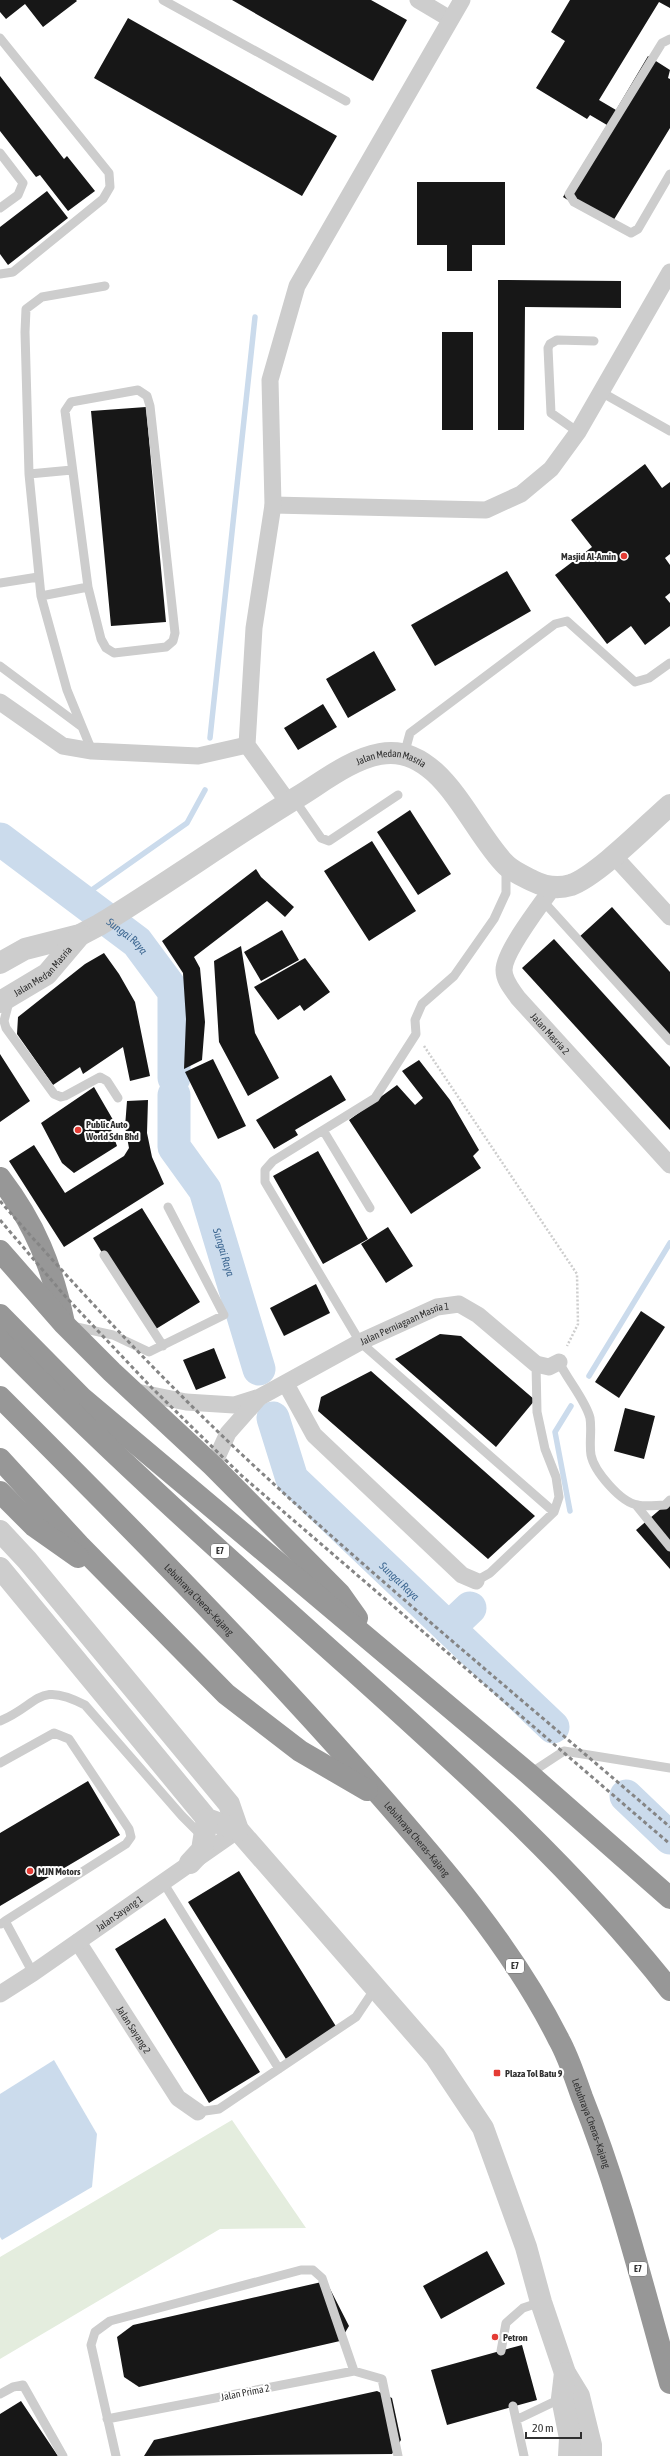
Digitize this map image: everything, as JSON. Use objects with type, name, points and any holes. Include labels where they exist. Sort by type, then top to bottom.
[{"type":"highway","points":[[0,1178],[22,1207],[43,1248],[56,1286],[64,1324]]},
{"type":"highway","points":[[0,1251],[64,1324],[132,1391],[213,1466],[340,1594],[375,1643]]},
{"type":"highway","points":[[0,1315],[82,1398],[375,1643],[529,1774],[670,1898]]},
{"type":"highway","name":"E7","points":[[0,1341],[137,1476],[497,1801],[576,1883],[670,1990]]},
{"type":"highway","name":"Lebuhraya Cheras–Kajang","points":[[0,1397],[111,1508],[311,1717],[384,1800],[482,1918],[515,1966],[560,2040],[606,2156],[670,2382]]},
{"type":"highway","points":[[0,1459],[121,1588],[226,1694],[300,1751],[384,1800]]},
{"type":"highway","points":[[0,1492],[34,1526],[121,1588]]},
{"type":"street","points":[[418,0],[450,19]]},
{"type":"street","points":[[291,800],[247,744],[254,628],[273,505],[270,380],[297,286],[462,0]]},
{"type":"street","points":[[273,505],[486,510],[521,494],[551,469],[578,432],[670,272]]},
{"type":"street","points":[[0,702],[63,746],[92,751],[198,756],[247,744]]},
{"type":"street","name":"Jalan Medan Masria","points":[[0,963],[26,949],[80,936],[133,904],[291,800],[357,762],[380,754],[404,755],[423,764],[443,781],[506,865],[540,885],[548,894],[571,885],[613,855],[669,808]]},
{"type":"street","points":[[613,855],[670,917]]},
{"type":"street","name":"Jalan Masria 2","points":[[548,894],[508,955],[504,970],[506,981],[518,998],[670,1164]]},
{"type":"street","name":"Jalan Medan Masria","points":[[6,998],[47,974],[80,936]]},
{"type":"street","name":"Jalan Perniagaan Masria 1","points":[[260,1397],[360,1342],[437,1307],[459,1304],[478,1315],[536,1364]]},
{"type":"street","points":[[536,1364],[549,1367],[559,1362]]},
{"type":"street","points":[[286,1384],[314,1435],[462,1574],[476,1581]]},
{"type":"street","points":[[132,1391],[213,1405],[234,1405],[260,1397]]},
{"type":"street","points":[[213,1466],[228,1433],[260,1397]]},
{"type":"street","points":[[0,1531],[27,1560],[229,1804],[238,1830],[435,2056],[483,2128],[526,2247],[541,2302],[565,2373],[579,2396],[591,2445],[591,2456]]},
{"type":"street","points":[[0,1568],[206,1829],[202,1850],[190,1864]]},
{"type":"street","points":[[206,1829],[238,1830]]},
{"type":"street","name":"Jalan Sayang 1","points":[[0,1994],[33,1974],[238,1830]]},
{"type":"street","name":"Jalan Sayang 2","points":[[78,1942],[178,2098],[198,2112]]},
{"type":"street","points":[[565,2373],[562,2398],[570,2438],[569,2456]]},
{"type":"lane","points":[[163,0],[346,101]]},
{"type":"lane","points":[[0,38],[109,173],[110,187],[103,198],[13,272],[0,274]]},
{"type":"lane","points":[[670,39],[662,43],[569,194],[574,202],[631,233],[638,229],[670,174]]},
{"type":"lane","points":[[0,153],[23,183],[18,195],[0,208]]},
{"type":"lane","points":[[92,751],[68,690],[41,596],[29,474],[25,332],[26,309],[42,296],[106,286]]},
{"type":"lane","points":[[578,432],[551,413],[548,348],[550,344],[557,340],[594,340]]},
{"type":"lane","points":[[138,390],[147,396],[150,406],[174,625],[173,640],[166,647],[114,653],[106,648],[101,639],[88,587],[72,470],[65,411],[70,402],[138,390]]},
{"type":"lane","points":[[601,392],[670,431]]},
{"type":"lane","points":[[29,474],[72,470]]},
{"type":"lane","points":[[0,583],[38,577]]},
{"type":"lane","points":[[41,596],[88,587]]},
{"type":"lane","points":[[404,755],[410,733],[555,624],[567,621],[635,682],[649,678],[670,663]]},
{"type":"lane","points":[[0,666],[82,727]]},
{"type":"lane","points":[[291,800],[322,838],[329,841],[398,795]]},
{"type":"lane","points":[[506,865],[506,893],[494,919],[454,976],[422,1004],[415,1020],[416,1034],[375,1098],[273,1161],[265,1170],[265,1182],[360,1342],[554,1512]]},
{"type":"lane","points":[[548,894],[670,1041]]},
{"type":"lane","points":[[6,998],[4,1021],[6,1028],[54,1094],[61,1097],[65,1096],[100,1077],[107,1081],[118,1098]]},
{"type":"lane","points":[[323,1130],[370,1208]]},
{"type":"lane","points":[[64,1324],[113,1335],[149,1352],[224,1314],[168,1207]]},
{"type":"lane","points":[[104,1255],[163,1346]]},
{"type":"lane","points":[[559,1362],[568,1380],[582,1401],[590,1419],[589,1440],[592,1457],[600,1475],[614,1491],[636,1506],[670,1547]]},
{"type":"lane","points":[[476,1581],[490,1573],[554,1512],[559,1497],[556,1477],[545,1450],[537,1412],[536,1364]]},
{"type":"lane","points":[[636,1506],[665,1504],[670,1500]]},
{"type":"lane","points":[[0,1721],[11,1717],[35,1698],[53,1694],[70,1697],[85,1705],[182,1816],[206,1829]]},
{"type":"lane","points":[[0,1763],[54,1733],[69,1739],[129,1829],[131,1837],[126,1844],[3,1923],[33,1974]]},
{"type":"lane","points":[[529,1774],[564,1751],[670,1768]]},
{"type":"lane","points":[[164,1882],[279,2069]]},
{"type":"lane","points":[[198,2112],[219,2108],[356,2017],[376,1987]]},
{"type":"lane","points":[[116,2456],[91,2345],[95,2332],[110,2322],[301,2270],[313,2270],[322,2278],[354,2371]]},
{"type":"lane","points":[[501,2351],[506,2323],[523,2308],[541,2302]]},
{"type":"lane","name":"Jalan Prima 2","points":[[107,2419],[354,2371],[382,2379],[398,2456]]},
{"type":"lane","points":[[0,2394],[13,2387],[23,2385],[63,2456]]},
{"type":"lane","points":[[516,2420],[562,2398]]},
{"type":"lane","points":[[513,2406],[524,2456]]},
{"type":"path","points":[[416,1034],[577,1274],[578,1324],[559,1362]]},
{"type":"green space","points":[[232,2120],[306,2228],[220,2229],[0,2359],[0,2257]]},
{"type":"water","points":[[54,2060],[97,2134],[92,2187],[2,2240],[0,2237],[0,2094]]},
{"type":"building","points":[[0,0],[77,1],[43,27],[25,4],[6,19],[0,12]]},
{"type":"building","points":[[232,0],[371,0],[407,20],[373,81]]},
{"type":"building","points":[[570,0],[670,0],[670,8],[659,2],[599,100],[616,110],[648,56],[670,70],[668,78],[670,79],[670,128],[610,226],[563,197],[607,125],[590,115],[587,119],[536,88],[565,41],[551,32]]},
{"type":"building","points":[[128,18],[337,136],[302,196],[94,78]]},
{"type":"building","points":[[0,76],[64,159],[67,156],[95,191],[68,211],[40,175],[36,177],[0,131]]},
{"type":"building","points":[[417,182],[505,182],[505,245],[472,245],[472,271],[447,271],[447,245],[417,245]]},
{"type":"building","points":[[47,191],[68,218],[8,265],[0,254],[0,227]]},
{"type":"building","points":[[498,280],[621,281],[621,308],[525,307],[524,430],[498,430]]},
{"type":"building","points":[[442,332],[473,332],[473,430],[442,430]]},
{"type":"building","points":[[146,407],[166,622],[111,626],[91,411]]},
{"type":"building","name":"Masjid Al-Amin","points":[[645,464],[662,488],[670,482],[670,554],[665,558],[670,565],[670,593],[665,597],[670,603],[670,626],[645,645],[631,626],[607,644],[555,575],[592,547],[571,520]]},
{"type":"building","points":[[507,571],[531,611],[435,666],[411,625]]},
{"type":"building","points":[[374,651],[396,690],[348,718],[326,679]]},
{"type":"building","points":[[323,704],[337,727],[298,750],[284,728]]},
{"type":"building","points":[[410,810],[451,874],[418,895],[377,832]]},
{"type":"building","points":[[372,841],[416,911],[369,941],[324,871]]},
{"type":"building","points":[[256,869],[261,877],[294,907],[285,917],[267,901],[194,957],[200,968],[205,1022],[202,1060],[184,1069],[186,1019],[183,973],[162,941]]},
{"type":"building","points":[[612,907],[670,972],[670,1040],[578,938]]},
{"type":"building","points":[[282,930],[299,960],[261,981],[244,952]]},
{"type":"building","points":[[554,939],[670,1067],[670,1130],[522,968]]},
{"type":"building","points":[[241,946],[255,1033],[279,1078],[248,1096],[219,1042],[214,961]]},
{"type":"building","points":[[104,953],[119,974],[135,1002],[150,1076],[130,1081],[123,1047],[83,1074],[80,1067],[53,1085],[17,1034],[18,1017],[85,964]]},
{"type":"building","points":[[305,958],[330,992],[304,1011],[300,1005],[278,1020],[254,987]]},
{"type":"building","points":[[0,1054],[30,1101],[0,1122]]},
{"type":"building","points":[[213,1059],[246,1126],[218,1139],[185,1072]]},
{"type":"building","points":[[419,1060],[450,1100],[479,1150],[473,1156],[481,1168],[411,1214],[349,1120],[397,1085],[415,1105],[423,1098],[402,1071]]},
{"type":"building","points":[[331,1075],[346,1100],[295,1130],[298,1135],[274,1149],[256,1120]]},
{"type":"building","points":[[94,1087],[116,1125],[111,1129],[117,1146],[74,1173],[62,1163],[41,1123]]},
{"type":"building","points":[[148,1100],[147,1133],[152,1157],[164,1184],[64,1247],[9,1161],[34,1145],[65,1193],[124,1156],[129,1148],[125,1127],[127,1101]]},
{"type":"building","points":[[318,1151],[368,1239],[323,1264],[273,1176]]},
{"type":"building","points":[[142,1208],[200,1302],[151,1332],[93,1238]]},
{"type":"building","points":[[388,1227],[413,1266],[386,1283],[361,1244]]},
{"type":"building","points":[[316,1284],[330,1313],[284,1336],[270,1308]]},
{"type":"building","points":[[641,1311],[665,1327],[619,1398],[595,1382]]},
{"type":"building","points":[[440,1334],[461,1336],[535,1400],[496,1447],[395,1359]]},
{"type":"building","points":[[214,1348],[226,1378],[196,1390],[183,1360]]},
{"type":"building","points":[[371,1371],[535,1516],[488,1559],[318,1411],[321,1397]]},
{"type":"building","points":[[625,1408],[655,1416],[644,1459],[614,1451]]},
{"type":"building","points":[[670,1501],[670,1569],[636,1530]]},
{"type":"building","name":"MJN Motors","points":[[88,1781],[120,1835],[0,1906],[0,1833]]},
{"type":"building","points":[[239,1871],[337,2028],[286,2059],[188,1902]]},
{"type":"building","points":[[165,1918],[260,2072],[209,2103],[115,1949]]},
{"type":"building","points":[[487,2251],[505,2284],[441,2319],[423,2286]]},
{"type":"building","points":[[326,2281],[349,2326],[340,2341],[139,2387],[124,2377],[117,2337],[133,2325]]},
{"type":"building","points":[[522,2345],[537,2400],[447,2425],[431,2370]]},
{"type":"building","points":[[377,2391],[392,2398],[401,2440],[392,2454],[144,2456],[154,2440]]},
{"type":"building","points":[[21,2401],[58,2456],[0,2456],[0,2414]]},
{"type":"waterway","points":[[210,738],[255,317]]},
{"type":"waterway","points":[[79,899],[187,823],[205,790]]},
{"type":"waterway","name":"Sungai Raya","points":[[0,839],[137,942],[174,992],[174,1078]]},
{"type":"waterway","name":"Sungai Raya","points":[[174,1095],[174,1147],[205,1190],[259,1369]]},
{"type":"waterway","points":[[589,1376],[670,1243]]},
{"type":"waterway","points":[[570,1511],[555,1432],[571,1406]]},
{"type":"waterway","name":"Sungai Raya","points":[[273,1418],[292,1479],[553,1727]]},
{"type":"waterway","points":[[449,1628],[470,1608]]},
{"type":"waterway","name":"Sungai Raya","points":[[626,1796],[670,1838]]},
{"type":"railway","points":[[0,1201],[123,1336],[186,1401],[252,1464],[407,1602],[670,1827]]},
{"type":"railway","points":[[0,1220],[65,1296],[151,1387],[242,1476],[670,1844]]},
{"type":"place","name":"Masjid Al-Amin","points":[[624,556]]},
{"type":"place","name":"Public Auto World Sdn Bhd","points":[[78,1130]]},
{"type":"place","name":"MJN Motors","points":[[30,1871]]},
{"type":"place","name":"Plaza Tol Batu 9","points":[[497,2073]]},
{"type":"place","name":"Petron","points":[[495,2337]]}]
